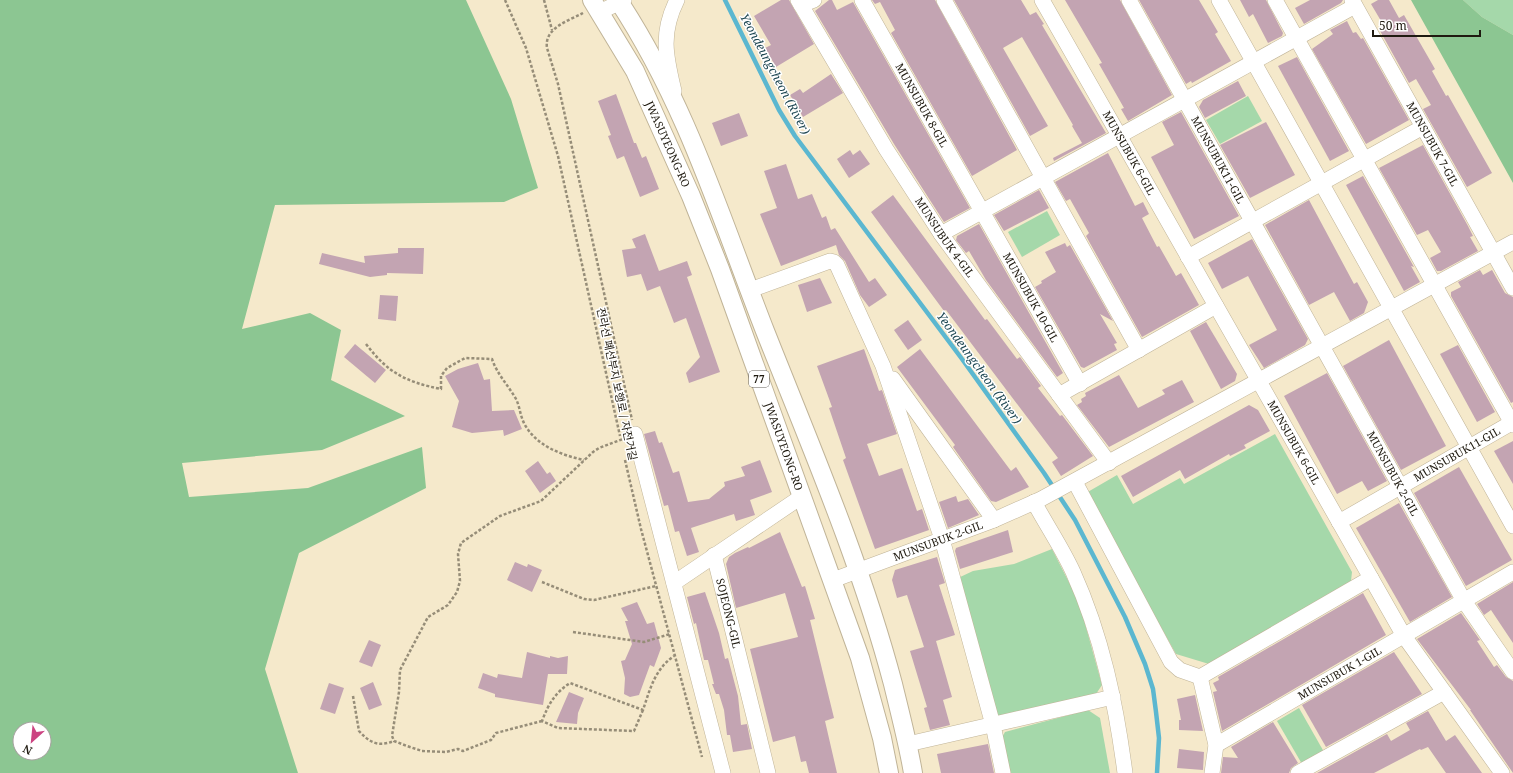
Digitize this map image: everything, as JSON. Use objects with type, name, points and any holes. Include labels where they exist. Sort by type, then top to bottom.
[{"type":"main road","name":"JWASUYEONG-RO","points":[[621,1],[649,48],[677,104],[719,205],[750,290],[859,571],[884,651],[908,744],[913,773]]},
{"type":"main road","name":"JWASUYEONG-RO","points":[[596,6],[635,71],[691,196],[720,269],[860,658],[882,738],[889,773]]},
{"type":"main road","points":[[860,658],[884,651]]},
{"type":"street","points":[[677,0],[669,22],[665,43],[666,55],[677,104]]},
{"type":"street","name":"MUNSUBUK 8-GIL","points":[[862,0],[982,210]]},
{"type":"street","points":[[944,0],[1044,176],[1139,350]]},
{"type":"street","name":"MUNSUBUK 6-GIL","points":[[1042,0],[1404,636],[1502,773]]},
{"type":"street","name":"MUNSUBUK11-GIL","points":[[1129,0],[1322,346]]},
{"type":"street","points":[[1219,0],[1513,526]]},
{"type":"street","points":[[1275,0],[1513,423]]},
{"type":"street","points":[[596,6],[621,1]]},
{"type":"street","name":"MUNSUBUK 4-GIL","points":[[804,2],[886,149],[941,234],[1109,463]]},
{"type":"street","points":[[941,234],[1118,135],[1297,38],[1354,3]]},
{"type":"street","name":"MUNSUBUK 7-GIL","points":[[1354,3],[1513,288]]},
{"type":"street","points":[[1188,256],[1423,127]]},
{"type":"street","name":"MUNSUBUK 10-GIL","points":[[982,210],[1080,384]]},
{"type":"street","points":[[1371,578],[1200,677],[1180,670],[1171,662],[1075,482],[1513,242]]},
{"type":"street","points":[[750,290],[830,261],[837,264],[883,366],[942,539],[993,725],[1003,773]]},
{"type":"street","points":[[1059,395],[1216,306]]},
{"type":"street","name":"MUNSUBUK 2-GIL","points":[[1322,346],[1464,601]]},
{"type":"street","points":[[883,366],[994,520]]},
{"type":"street","name":"MUNSUBUK11-GIL","points":[[1339,522],[1513,423]]},
{"type":"street","points":[[635,434],[723,773]]},
{"type":"street","name":"MUNSUBUK 2-GIL","points":[[833,580],[994,520],[1038,501],[1075,482]]},
{"type":"street","points":[[674,583],[801,497]]},
{"type":"street","points":[[1038,501],[1078,584],[1097,634],[1113,697],[1125,773]]},
{"type":"street","name":"SOJEONG-GIL","points":[[714,555],[768,773]]},
{"type":"street","name":"MUNSUBUK 1-GIL","points":[[1216,746],[1513,572]]},
{"type":"street","points":[[1464,601],[1513,672]]},
{"type":"street","points":[[1200,677],[1216,746],[1212,773]]},
{"type":"street","points":[[1298,773],[1444,692]]},
{"type":"street","points":[[908,744],[1113,697]]},
{"type":"path","name":"전라선 폐선부지 보행로 / 자전거길","points":[[505,0],[526,48],[558,156],[622,447]]},
{"type":"path","points":[[544,0],[552,30]]},
{"type":"path","points":[[394,741],[392,736],[400,670],[428,617],[448,605],[457,592],[460,581],[458,554],[461,543],[500,516],[541,501],[584,460],[599,448],[635,434],[558,84],[547,48],[547,38],[552,30],[568,21]]},
{"type":"path","points":[[366,344],[380,360],[398,375],[416,384],[441,389],[441,376],[447,368],[465,358],[492,359],[503,380],[515,397],[525,425],[533,436],[555,451],[584,460]]},
{"type":"path","name":"전라선 폐선부지 보행로 / 자전거길","points":[[624,454],[668,635],[703,758]]},
{"type":"path","points":[[542,582],[584,599],[594,600],[656,586]]},
{"type":"path","points":[[573,632],[644,642],[686,630]]},
{"type":"path","points":[[353,696],[359,731],[369,741],[382,745],[394,741],[422,751],[446,752],[458,749],[463,750],[491,740],[496,733],[542,721],[558,728],[634,731],[654,679],[664,664],[674,656]]},
{"type":"path","points":[[542,721],[558,691],[570,682],[643,710]]},
{"type":"green space","points":[[0,0],[466,0],[511,99],[538,188],[504,202],[275,205],[242,329],[310,313],[341,330],[331,380],[405,416],[322,450],[182,463],[189,497],[308,488],[422,447],[426,488],[299,553],[265,669],[298,773],[0,773]]},
{"type":"green space","points":[[1411,0],[1463,0],[1482,17],[1513,35],[1513,183]]},
{"type":"green space","points":[[1463,0],[1513,0],[1513,35],[1482,17]]},
{"type":"green space","points":[[1248,96],[1262,121],[1220,144],[1206,120]]},
{"type":"green space","points":[[1047,211],[1060,235],[1022,257],[1008,232]]},
{"type":"green space","points":[[1275,434],[1352,572],[1351,581],[1209,664],[1176,654],[1086,493],[1117,475],[1133,504],[1180,478],[1184,484]]},
{"type":"green space","points":[[1052,549],[1079,602],[1102,685],[1096,694],[1004,718],[993,712],[958,578],[973,571],[1014,564]]},
{"type":"green space","points":[[1299,708],[1324,752],[1302,764],[1277,721]]},
{"type":"green space","points":[[1088,710],[1100,718],[1110,773],[1007,773],[1000,741],[1005,732]]},
{"type":"building","points":[[781,0],[789,0],[814,44],[776,67],[765,48],[771,45],[754,16]]},
{"type":"building","points":[[829,0],[832,0],[837,10],[853,2],[970,208],[944,222],[894,144],[815,11]]},
{"type":"building","points":[[872,0],[935,0],[1017,150],[972,176],[891,33],[895,30],[880,2],[875,4]]},
{"type":"building","points":[[954,0],[1021,0],[1030,15],[1036,12],[1044,24],[1042,25],[1106,133],[1054,161],[1053,158],[1082,143],[1022,37],[1003,48],[1048,126],[1030,136]]},
{"type":"building","points":[[1065,0],[1120,0],[1172,95],[1128,121],[1121,109],[1124,108],[1099,64],[1102,63]]},
{"type":"building","points":[[1139,0],[1199,0],[1218,32],[1215,34],[1231,61],[1192,83],[1191,81],[1186,84]]},
{"type":"building","points":[[1240,0],[1266,0],[1283,33],[1282,36],[1268,43],[1253,14],[1249,17]]},
{"type":"building","points":[[1310,0],[1343,0],[1341,3],[1304,24],[1295,8]]},
{"type":"building","points":[[1378,0],[1389,0],[1399,18],[1404,15],[1435,69],[1432,71],[1446,96],[1448,95],[1492,173],[1467,187],[1423,109],[1431,105],[1416,79],[1409,83],[1379,29],[1384,26],[1371,4]]},
{"type":"building","points":[[1347,21],[1353,33],[1356,32],[1361,39],[1363,38],[1409,120],[1366,144],[1312,49],[1333,34],[1330,30]]},
{"type":"building","points":[[1297,57],[1349,151],[1330,161],[1278,66]]},
{"type":"building","points":[[831,74],[843,93],[803,117],[790,95],[800,89],[803,93]]},
{"type":"building","points":[[1238,81],[1246,96],[1205,118],[1199,107],[1203,100]]},
{"type":"building","points":[[616,94],[634,143],[636,143],[642,158],[646,156],[659,189],[640,197],[624,156],[617,159],[608,136],[611,135],[598,101]]},
{"type":"building","points":[[1181,112],[1239,216],[1194,239],[1151,157],[1174,145],[1162,122]]},
{"type":"building","points":[[739,113],[748,136],[721,146],[712,123]]},
{"type":"building","points":[[1266,122],[1295,175],[1250,198],[1220,145]]},
{"type":"building","points":[[1423,145],[1468,226],[1473,236],[1470,237],[1478,251],[1441,271],[1437,271],[1430,258],[1441,252],[1428,230],[1417,235],[1379,168]]},
{"type":"building","points":[[850,150],[853,155],[860,150],[870,164],[849,178],[837,159]]},
{"type":"building","points":[[1108,153],[1135,206],[1143,202],[1149,214],[1142,218],[1157,247],[1159,246],[1176,276],[1181,273],[1199,305],[1142,337],[1086,236],[1089,233],[1070,199],[1066,201],[1055,182]]},
{"type":"building","points":[[786,164],[798,199],[812,194],[822,218],[826,216],[831,230],[835,228],[869,282],[875,278],[887,295],[869,307],[860,295],[845,261],[839,255],[836,245],[781,266],[760,214],[777,208],[764,171]]},
{"type":"building","points":[[1363,176],[1414,267],[1411,266],[1420,282],[1404,291],[1346,185]]},
{"type":"building","points":[[1039,190],[1049,208],[1004,231],[994,215]]},
{"type":"building","points":[[893,195],[985,320],[987,319],[1017,359],[1020,357],[1041,386],[1038,388],[1060,416],[1062,415],[1093,456],[1061,476],[1052,462],[1058,458],[946,310],[944,311],[871,212]]},
{"type":"building","points":[[1309,200],[1354,284],[1357,282],[1368,302],[1364,313],[1350,321],[1334,292],[1309,305],[1265,225]]},
{"type":"building","points":[[979,224],[1063,373],[1057,377],[986,280],[969,251],[966,253],[956,240],[957,236]]},
{"type":"building","points":[[645,234],[659,271],[687,261],[692,275],[687,277],[720,372],[689,383],[686,373],[700,357],[686,318],[674,323],[660,286],[647,291],[641,274],[627,277],[622,250],[636,248],[632,239]]},
{"type":"building","points":[[1252,239],[1308,339],[1305,345],[1264,368],[1249,345],[1277,330],[1248,276],[1222,289],[1208,263]]},
{"type":"building","points":[[1065,243],[1067,247],[1070,245],[1113,321],[1100,314],[1117,343],[1114,344],[1117,350],[1084,368],[1081,367],[1035,287],[1042,283],[1041,281],[1056,272],[1045,252]]},
{"type":"building","points":[[398,248],[424,248],[423,274],[387,273],[387,275],[370,277],[319,264],[322,253],[365,263],[364,256],[398,253]]},
{"type":"building","points":[[1480,270],[1483,275],[1492,270],[1505,293],[1513,297],[1513,402],[1511,403],[1451,296],[1451,292],[1461,287],[1458,282]]},
{"type":"building","points":[[820,278],[832,303],[807,312],[798,285]]},
{"type":"building","points":[[380,295],[398,296],[396,321],[378,319]]},
{"type":"building","points":[[908,320],[922,340],[908,350],[894,330]]},
{"type":"building","points":[[1206,322],[1237,374],[1235,381],[1221,389],[1190,331]]},
{"type":"building","points":[[1389,340],[1446,446],[1401,470],[1343,366]]},
{"type":"building","points":[[355,344],[386,370],[375,383],[344,357]]},
{"type":"building","points":[[1458,345],[1495,412],[1477,422],[1440,354]]},
{"type":"building","points":[[864,349],[879,391],[882,390],[897,434],[867,444],[879,476],[902,468],[917,511],[922,509],[929,530],[875,549],[843,460],[846,458],[829,408],[832,407],[817,366]]},
{"type":"building","points":[[920,349],[1011,471],[1016,467],[1029,487],[996,502],[991,501],[953,447],[955,445],[897,367]]},
{"type":"building","points":[[478,363],[484,380],[490,379],[492,411],[514,410],[522,429],[504,436],[503,430],[472,433],[452,427],[459,401],[445,376],[458,369]]},
{"type":"building","points":[[1327,373],[1387,481],[1368,491],[1362,481],[1337,494],[1284,396]]},
{"type":"building","points":[[1119,375],[1138,408],[1165,394],[1162,390],[1182,380],[1194,402],[1109,447],[1077,405],[1082,402],[1081,399],[1086,396],[1085,393]]},
{"type":"building","points":[[1249,405],[1258,410],[1270,431],[1244,445],[1246,448],[1230,456],[1229,454],[1185,479],[1180,470],[1133,497],[1121,476]]},
{"type":"building","points":[[655,431],[659,443],[662,442],[673,473],[679,471],[688,502],[709,499],[725,486],[724,482],[745,476],[741,467],[760,460],[772,492],[750,500],[755,515],[736,521],[734,514],[691,528],[699,552],[687,556],[679,531],[675,532],[668,505],[664,506],[644,434]]},
{"type":"building","points":[[1513,441],[1513,484],[1494,451]]},
{"type":"building","points":[[538,461],[547,474],[550,472],[556,481],[540,493],[525,471]]},
{"type":"building","points":[[1459,467],[1512,560],[1466,586],[1414,493]]},
{"type":"building","points":[[956,496],[958,502],[968,499],[979,515],[948,528],[939,502]]},
{"type":"building","points":[[1399,503],[1452,597],[1410,622],[1356,528]]},
{"type":"building","points":[[1008,530],[1013,552],[960,569],[955,551],[956,548]]},
{"type":"building","points":[[780,532],[802,587],[805,586],[815,619],[810,620],[834,718],[825,721],[837,773],[809,773],[806,761],[801,762],[795,736],[773,742],[750,649],[798,637],[785,593],[736,608],[726,564],[729,557]]},
{"type":"building","points":[[937,557],[945,583],[939,585],[955,635],[936,641],[952,697],[943,700],[950,725],[930,730],[924,708],[927,707],[910,651],[924,647],[907,595],[897,598],[892,580],[895,570]]},
{"type":"building","points":[[515,562],[527,567],[528,564],[542,570],[532,592],[507,580]]},
{"type":"building","points":[[1513,582],[1513,643],[1491,610],[1484,615],[1477,604]]},
{"type":"building","points":[[705,592],[719,633],[725,659],[728,658],[738,696],[741,725],[747,724],[752,749],[733,752],[730,735],[727,735],[724,710],[719,694],[716,694],[712,684],[714,684],[708,660],[704,660],[696,623],[694,624],[687,597]]},
{"type":"building","points":[[1363,593],[1386,635],[1222,731],[1213,692],[1217,691],[1213,683],[1219,680],[1218,677]]},
{"type":"building","points":[[637,602],[647,624],[654,622],[661,648],[654,667],[650,665],[639,695],[630,697],[624,694],[625,678],[621,661],[625,660],[632,644],[625,621],[628,621],[621,608]]},
{"type":"building","points":[[1461,613],[1480,640],[1477,641],[1494,667],[1497,665],[1506,677],[1513,681],[1513,773],[1471,710],[1417,639]]},
{"type":"building","points":[[369,640],[381,645],[372,667],[359,662]]},
{"type":"building","points":[[527,652],[550,658],[550,656],[558,658],[568,656],[567,674],[548,674],[543,705],[495,697],[495,694],[478,688],[483,673],[497,678],[498,674],[522,678]]},
{"type":"building","points":[[1394,652],[1422,694],[1326,747],[1302,705]]},
{"type":"building","points":[[373,682],[382,705],[369,710],[360,688]]},
{"type":"building","points":[[329,683],[344,688],[335,714],[320,709]]},
{"type":"building","points":[[569,692],[584,698],[578,713],[577,724],[556,722]]},
{"type":"building","points":[[1195,695],[1203,731],[1179,730],[1179,720],[1181,720],[1177,699]]},
{"type":"building","points":[[1428,711],[1446,741],[1455,735],[1482,773],[1446,773],[1428,747],[1421,750],[1420,749],[1374,773],[1317,773],[1387,734],[1391,741],[1410,730],[1406,723]]},
{"type":"building","points":[[1273,722],[1298,763],[1291,768],[1289,773],[1221,773],[1223,757],[1238,758],[1231,747]]},
{"type":"building","points":[[988,744],[994,773],[941,773],[937,754]]},
{"type":"building","points":[[1179,749],[1204,752],[1203,770],[1177,768]]},
{"type":"waterway","name":"Yeondeungcheon (River)","points":[[725,0],[779,110],[795,136],[962,359],[1044,473],[1075,520],[1125,617],[1145,664],[1153,689],[1159,738],[1157,773]]}]
